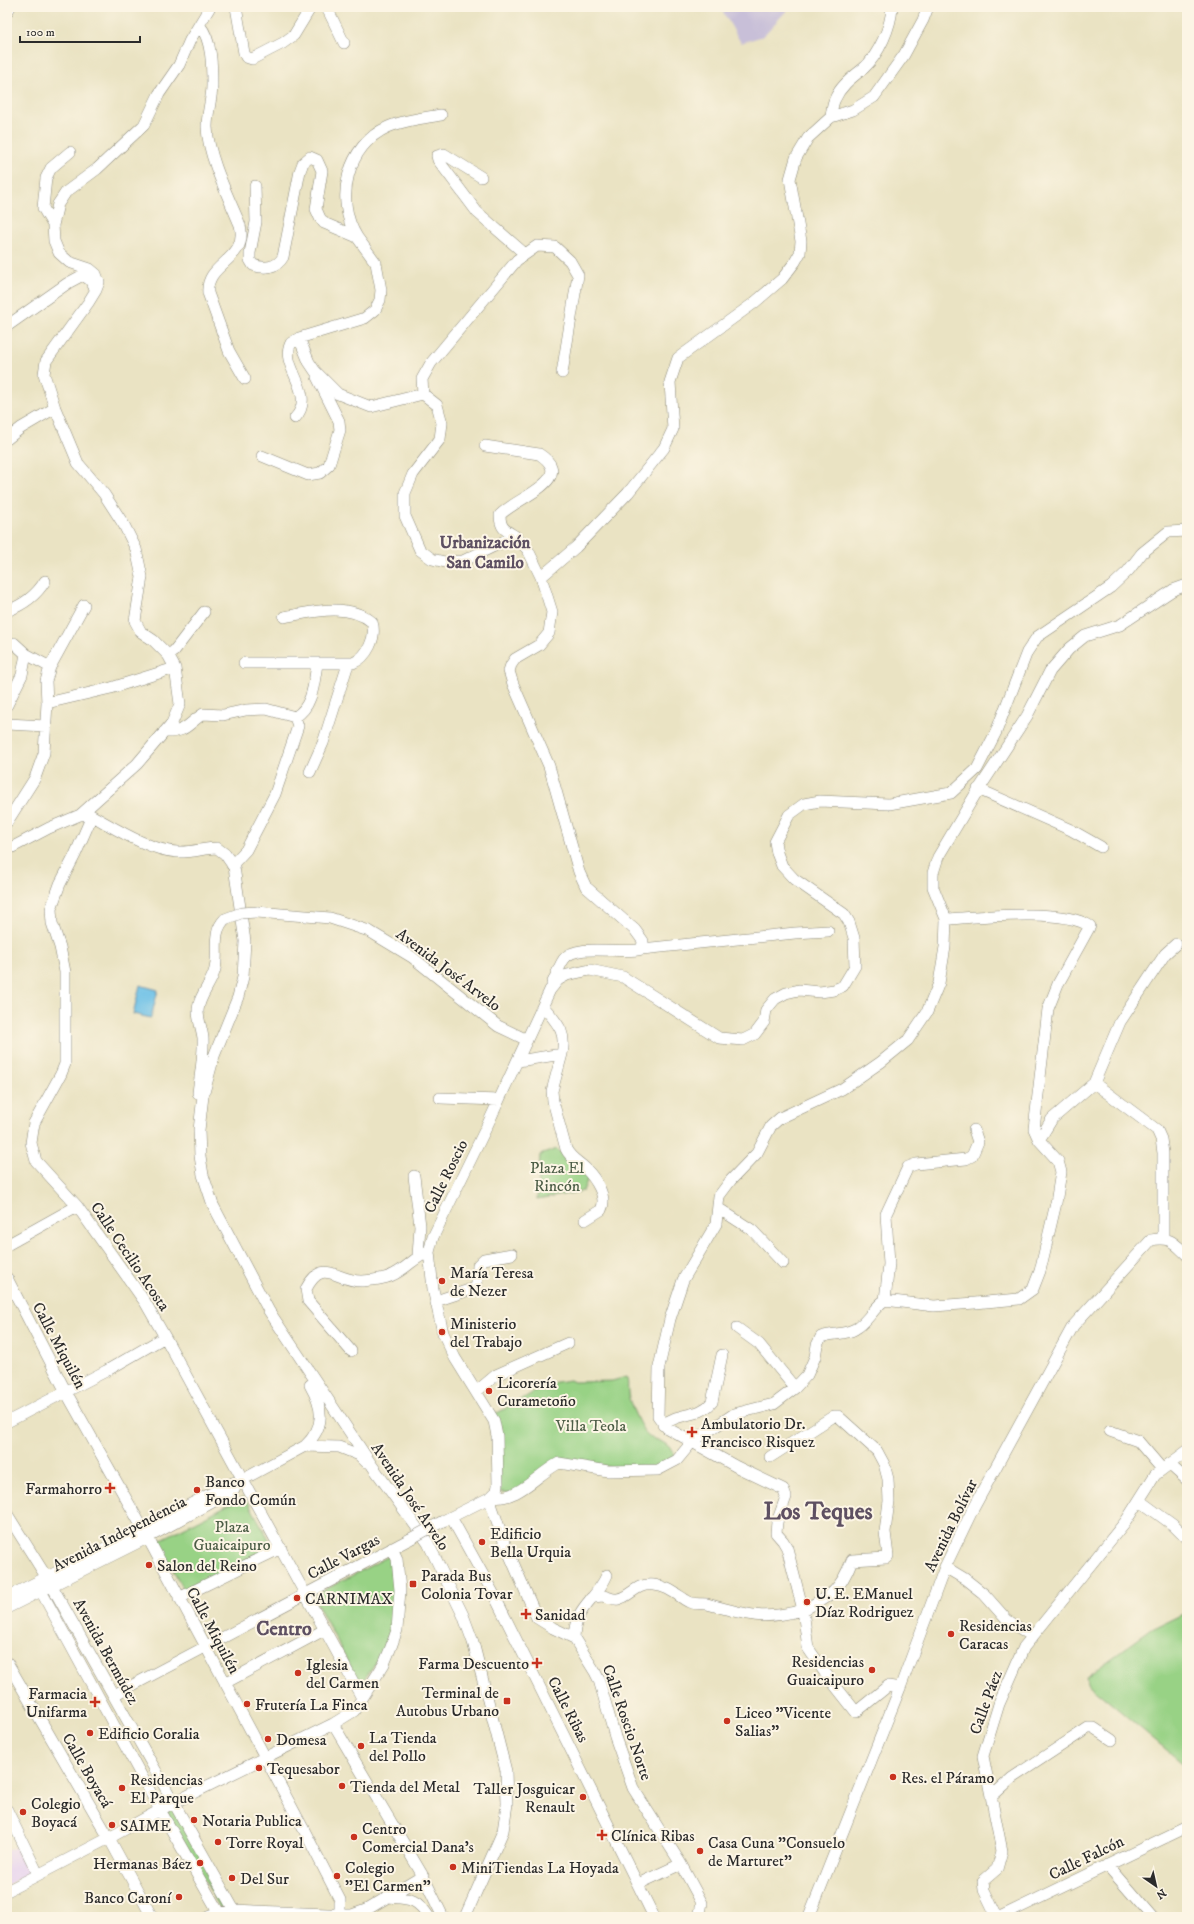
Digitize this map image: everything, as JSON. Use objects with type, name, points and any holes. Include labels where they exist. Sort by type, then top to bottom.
[{"type":"street","points":[[7,12],[10,7]]},
{"type":"street","points":[[7,850],[80,815],[137,764],[172,723],[180,704],[174,668],[168,655],[141,632],[135,621],[142,577],[136,549],[124,525],[104,494],[78,463],[55,408],[44,374],[46,361],[96,290],[99,282],[96,274],[90,269],[69,262],[59,253],[54,241],[53,225],[58,204],[66,192],[97,169],[144,125],[159,94],[179,65],[190,40],[200,26],[210,7]]},
{"type":"street","points":[[236,7],[244,53],[252,59],[283,43],[294,35],[311,7]]},
{"type":"street","points":[[324,7],[328,10],[344,43]]},
{"type":"street","points":[[831,117],[835,99],[845,83],[866,66],[883,40],[892,20],[892,7]]},
{"type":"street","points":[[541,577],[576,547],[618,504],[664,448],[674,429],[670,382],[678,358],[754,303],[782,279],[795,262],[800,253],[801,241],[790,179],[796,158],[808,138],[831,117],[854,110],[874,97],[904,55],[923,20],[928,7]]},
{"type":"street","points":[[200,26],[205,32],[210,52],[212,85],[207,126],[209,144],[240,225],[242,234],[241,243],[236,252],[211,276],[208,285],[208,293],[229,351],[245,379]]},
{"type":"street","points":[[295,418],[301,408],[302,400],[288,350],[291,343],[299,338],[365,318],[375,310],[380,300],[381,290],[376,263],[350,226],[346,196],[350,168],[361,148],[374,135],[388,127],[441,115]]},
{"type":"street","points":[[53,225],[43,208],[46,178],[51,168],[70,152]]},
{"type":"street","points":[[481,177],[444,154],[437,156],[438,160],[477,212],[525,254]]},
{"type":"street","points":[[255,186],[256,222],[250,253],[250,260],[253,265],[269,267],[280,262],[283,257],[300,171],[303,163],[310,157],[317,160],[322,171],[316,209],[320,218],[324,223],[357,237]]},
{"type":"street","points":[[515,536],[463,561],[445,562],[432,559],[420,550],[405,516],[405,493],[413,474],[440,439],[442,423],[437,405],[423,394],[422,379],[431,363],[517,260],[537,246],[555,247],[570,261],[578,275],[562,373]]},
{"type":"street","points":[[7,326],[68,283],[83,275],[90,280],[96,290]]},
{"type":"street","points":[[299,338],[309,362],[315,371],[338,394],[371,407],[423,394]]},
{"type":"street","points":[[262,456],[308,475],[320,473],[330,465],[340,430],[340,421],[318,380],[315,371]]},
{"type":"street","points":[[7,440],[21,428],[55,408]]},
{"type":"street","points":[[485,446],[539,454],[552,465],[552,473],[548,482],[508,507],[500,515],[500,522],[504,530],[515,536],[528,550],[541,577],[552,612],[549,633],[539,645],[515,660],[509,670],[513,684],[549,766],[579,872],[586,887],[635,930],[643,941],[642,949],[795,933],[828,932]]},
{"type":"street","points":[[550,990],[558,980],[567,975],[590,970],[623,977],[719,1038],[743,1040],[755,1034],[764,1022],[766,1010],[775,999],[786,993],[799,990],[827,991],[843,986],[855,966],[854,938],[849,922],[844,914],[794,879],[782,866],[775,842],[789,815],[804,804],[820,801],[888,804],[951,793],[977,769],[996,732],[1027,652],[1037,637],[1111,587],[1128,571],[1142,553],[1168,532],[1187,531]]},
{"type":"street","points":[[7,611],[24,604],[38,592],[45,581]]},
{"type":"street","points":[[900,1688],[888,1686],[856,1712],[808,1648],[803,1610],[786,1548],[783,1541],[776,1533],[777,1522],[786,1498],[783,1489],[737,1467],[663,1425],[658,1416],[657,1410],[659,1367],[670,1319],[683,1280],[716,1224],[720,1196],[731,1180],[757,1153],[771,1126],[780,1118],[842,1089],[881,1062],[908,1040],[928,1012],[939,983],[946,919],[933,887],[933,873],[938,857],[978,789],[1027,716],[1050,671],[1069,649],[1085,636],[1120,625],[1174,590],[1187,585]]},
{"type":"street","points":[[7,822],[35,778],[44,753],[47,703],[46,681],[50,667],[84,605]]},
{"type":"street","points":[[244,663],[348,664],[361,658],[370,645],[373,628],[372,622],[366,617],[355,612],[328,610],[284,617]]},
{"type":"street","points":[[168,655],[174,651],[204,612]]},
{"type":"street","points":[[14,643],[26,654],[50,667]]},
{"type":"street","points":[[7,705],[22,675],[26,654]]},
{"type":"street","points":[[295,717],[306,709],[314,683],[317,664]]},
{"type":"street","points":[[310,772],[323,743],[348,664]]},
{"type":"street","points":[[47,703],[111,688],[174,668]]},
{"type":"street","points":[[164,732],[177,732],[187,728],[203,714],[223,715],[246,710],[266,709],[295,717]]},
{"type":"street","points":[[80,815],[89,814],[145,843],[166,851],[188,852],[207,848],[217,848],[225,854],[232,865],[246,850],[275,794],[298,726],[295,717]]},
{"type":"street","points":[[7,724],[46,726]]},
{"type":"street","points":[[978,789],[1072,830],[1101,847]]},
{"type":"street","name":"Calle Cecilio Acosta","points":[[92,816],[75,856],[60,884],[51,909],[52,923],[60,947],[65,972],[65,1064],[61,1074],[40,1110],[31,1132],[31,1143],[36,1161],[77,1206],[145,1302],[165,1336],[362,1698]]},
{"type":"street","name":"Avenida José Arvelo","points":[[232,865],[236,877],[244,930],[243,977],[234,1008],[218,1048],[207,1083],[201,1115],[200,1156],[203,1175],[213,1205],[238,1256],[269,1311],[373,1467],[428,1543],[463,1615],[473,1642],[506,1771],[508,1804],[503,1832],[465,1917]]},
{"type":"street","name":"Avenida José Arvelo","points":[[202,1045],[198,1010],[201,998],[210,983],[215,968],[215,945],[218,925],[225,919],[241,913],[256,912],[330,918],[369,932],[412,957],[498,1026],[527,1040]]},
{"type":"street","points":[[447,1519],[490,1497],[502,1498],[515,1494],[559,1464],[608,1471],[658,1470],[677,1460],[692,1442],[734,1414],[774,1404],[796,1388],[807,1375],[815,1357],[817,1345],[821,1337],[854,1330],[863,1324],[879,1304],[885,1300],[934,1306],[975,1303],[1019,1299],[1033,1289],[1040,1271],[1056,1203],[1061,1172],[1058,1161],[1039,1140],[1034,1129],[1048,1009],[1058,984],[1090,926],[1082,921],[1030,915],[946,919]]},
{"type":"street","points":[[1039,1140],[1052,1119],[1094,1083],[1120,1022],[1165,954],[1176,944]]},
{"type":"street","name":"Calle Roscio","points":[[490,1497],[497,1491],[498,1485],[496,1427],[492,1416],[455,1358],[443,1333],[433,1289],[429,1252],[433,1237],[518,1061],[564,959],[569,954],[607,949],[636,951],[642,949]]},
{"type":"street","points":[[543,1006],[562,1030],[564,1038],[562,1054],[552,1091],[553,1101],[566,1149],[569,1155],[586,1169],[596,1183],[604,1200],[601,1210],[585,1220]]},
{"type":"street","points":[[218,1048],[202,1045],[194,1142],[198,1177],[212,1219],[246,1283],[317,1396],[320,1410],[319,1426],[314,1436],[305,1446]]},
{"type":"street","points":[[518,1061],[562,1054]]},
{"type":"street","points":[[1094,1083],[1157,1130],[1163,1153],[1163,1237],[1173,1242],[1187,1255]]},
{"type":"street","points":[[440,1098],[499,1100]]},
{"type":"street","points":[[885,1300],[889,1264],[886,1214],[908,1168],[916,1164],[966,1159],[972,1156],[978,1142],[974,1130]]},
{"type":"street","points":[[414,1176],[420,1226],[418,1256]]},
{"type":"street","points":[[7,1245],[77,1206]]},
{"type":"street","points":[[718,1208],[752,1230],[783,1263]]},
{"type":"street","name":"Avenida Bolívar","points":[[809,1917],[900,1688],[945,1567],[973,1509],[1073,1326],[1152,1240],[1163,1237]]},
{"type":"street","points":[[351,1351],[308,1301],[306,1289],[314,1277],[322,1271],[327,1271],[345,1279],[358,1281],[379,1279],[399,1272],[418,1256],[429,1252]]},
{"type":"street","points":[[436,1301],[475,1288],[477,1284],[478,1265],[484,1259],[512,1254]]},
{"type":"street","name":"Calle Miquilén","points":[[7,1278],[66,1392],[145,1534],[340,1900],[340,1915]]},
{"type":"street","points":[[737,1328],[759,1344],[796,1388]]},
{"type":"street","points":[[7,1422],[66,1392],[165,1336]]},
{"type":"street","points":[[476,1391],[496,1375],[568,1343]]},
{"type":"street","points":[[663,1425],[668,1420],[702,1411],[710,1405],[712,1402],[722,1355]]},
{"type":"street","points":[[591,1598],[600,1596],[620,1599],[634,1589],[649,1584],[675,1592],[690,1603],[704,1604],[757,1616],[787,1614],[803,1610],[822,1600],[838,1588],[852,1560],[886,1558],[888,1556],[886,1532],[889,1501],[888,1479],[884,1464],[877,1451],[838,1416],[834,1416],[770,1457]]},
{"type":"street","points":[[1110,1431],[1138,1441],[1165,1467],[1187,1480]]},
{"type":"street","points":[[305,1446],[339,1447],[359,1455],[373,1467]]},
{"type":"street","name":"Avenida Independencia","points":[[7,1597],[49,1582],[231,1492],[242,1480],[305,1446]]},
{"type":"street","name":"Calle Páez","points":[[998,1917],[984,1890],[983,1881],[997,1869],[1002,1857],[1002,1851],[983,1756],[999,1704],[1024,1647],[1032,1636],[1126,1521],[1140,1502],[1155,1475],[1187,1451]]},
{"type":"street","name":"Calle Roscio Norte","points":[[490,1497],[505,1544],[538,1618],[553,1628],[574,1638],[582,1648],[599,1680],[615,1737],[633,1788],[681,1864],[702,1903],[699,1917]]},
{"type":"street","points":[[1140,1502],[1173,1525],[1187,1539]]},
{"type":"street","name":"Avenida Bermúdez","points":[[7,1514],[49,1582],[114,1695],[234,1910]]},
{"type":"street","name":"Calle Vargas","points":[[114,1695],[447,1519]]},
{"type":"street","name":"Calle Ribas","points":[[447,1519],[494,1593],[654,1917]]},
{"type":"street","points":[[179,1598],[281,1548]]},
{"type":"street","points":[[7,1891],[173,1803],[332,1724],[354,1711],[384,1664],[397,1630],[400,1588],[396,1559],[392,1548]]},
{"type":"street","points":[[945,1567],[965,1579],[984,1594],[1007,1620],[1032,1636]]},
{"type":"street","points":[[574,1638],[577,1618],[584,1605],[606,1581],[607,1576]]},
{"type":"street","name":"Avenida Independencia","points":[[7,1608],[41,1591],[49,1582]]},
{"type":"street","name":"Avenida Bermúdez","points":[[41,1591],[160,1810],[219,1913]]},
{"type":"street","points":[[224,1683],[324,1630]]},
{"type":"street","name":"Calle Boyacá","points":[[7,1662],[109,1838],[152,1917]]},
{"type":"street","points":[[332,1724],[423,1876],[443,1917]]},
{"type":"street","points":[[991,1797],[1012,1778],[1088,1728],[1094,1728],[1112,1740]]},
{"type":"street","points":[[7,1810],[38,1874]]},
{"type":"street","name":"Calle Falcón","points":[[998,1917],[1187,1827]]},
{"type":"street","points":[[638,1884],[681,1864]]},
{"type":"street","points":[[1107,1865],[1152,1917]]},
{"type":"street","points":[[208,1917],[234,1910],[340,1915],[359,1913],[423,1876]]},
{"type":"street","points":[[386,1897],[414,1900],[420,1904],[429,1917]]},
{"type":"shaded area","points":[[720,7],[790,7],[763,36],[741,43]]},
{"type":"shaded area","points":[[19,1845],[31,1868],[30,1872],[7,1885],[7,1851]]},
{"type":"green space","name":"Plaza El Rincón","points":[[557,1149],[588,1178],[583,1191],[537,1200],[540,1155]]},
{"type":"green space","name":"Villa Teola","points":[[626,1377],[630,1402],[644,1432],[649,1437],[669,1446],[677,1460],[658,1470],[559,1463],[515,1494],[497,1491],[492,1416],[550,1383],[570,1380],[574,1382],[612,1381]]},
{"type":"green space","name":"Plaza Guaicaipuro","points":[[243,1497],[248,1502],[270,1541],[267,1550],[187,1591],[183,1590],[159,1543],[160,1540]]},
{"type":"green space","points":[[389,1556],[395,1593],[393,1619],[381,1653],[360,1685],[313,1596]]},
{"type":"green space","points":[[1187,1612],[1187,1767],[1089,1685],[1086,1677],[1152,1629]]},
{"type":"green space","points":[[174,1809],[227,1904],[220,1908],[167,1812]]},
{"type":"water","points":[[140,985],[158,990],[151,1018],[133,1014]]},
{"type":"place","name":"María Teresa de Nezer","points":[[442,1281]]},
{"type":"place","name":"Ministerio del Trabajo","points":[[442,1332]]},
{"type":"place","name":"Licorería Curametoño","points":[[489,1391]]},
{"type":"place","name":"Ambulatorio Dr. Francisco Risquez","points":[[692,1432]]},
{"type":"place","name":"Farmahorro","points":[[110,1488]]},
{"type":"place","name":"Banco Fondo Común","points":[[197,1490]]},
{"type":"place","name":"Edificio Bella Urquia","points":[[482,1542]]},
{"type":"place","name":"Salon del Reino","points":[[149,1565]]},
{"type":"place","name":"Parada Bus Colonia Tovar","points":[[413,1584]]},
{"type":"place","name":"CARNIMAX","points":[[297,1598]]},
{"type":"place","name":"U. E. EManuel Díaz Rodriguez","points":[[807,1602]]},
{"type":"place","name":"Sanidad","points":[[526,1614]]},
{"type":"place","name":"Residencias Caracas","points":[[951,1634]]},
{"type":"place","name":"Farma Descuento","points":[[537,1663]]},
{"type":"place","name":"Residencias Guaicaipuro","points":[[872,1670]]},
{"type":"place","name":"Iglesia del Carmen","points":[[298,1673]]},
{"type":"place","name":"Terminal de Autobus Urbano","points":[[507,1701]]},
{"type":"place","name":"Farmacia Unifarma","points":[[95,1702]]},
{"type":"place","name":"Frutería La Finca","points":[[247,1704]]},
{"type":"place","name":"Liceo \"Vicente Salias\"","points":[[727,1721]]},
{"type":"place","name":"Edificio Coralia","points":[[90,1733]]},
{"type":"place","name":"Domesa","points":[[268,1739]]},
{"type":"place","name":"La Tienda del Pollo","points":[[361,1746]]},
{"type":"place","name":"Tequesabor","points":[[259,1768]]},
{"type":"place","name":"Res. el Páramo","points":[[893,1777]]},
{"type":"place","name":"Tienda del Metal","points":[[342,1786]]},
{"type":"place","name":"Residencias El Parque","points":[[122,1788]]},
{"type":"place","name":"Taller Josguicar Renault","points":[[583,1797]]},
{"type":"place","name":"Colegio Boyacá","points":[[23,1812]]},
{"type":"place","name":"Notaria Publica","points":[[194,1820]]},
{"type":"place","name":"SAIME","points":[[112,1825]]},
{"type":"place","name":"Clínica Ribas","points":[[602,1835]]},
{"type":"place","name":"Centro Comercial Dana's","points":[[354,1837]]},
{"type":"place","name":"Torre Royal","points":[[218,1842]]},
{"type":"place","name":"Casa Cuna \"Consuelo de Marturet\"","points":[[700,1851]]},
{"type":"place","name":"Hermanas Báez","points":[[200,1863]]},
{"type":"place","name":"MiniTiendas La Hoyada","points":[[453,1867]]},
{"type":"place","name":"Colegio \"El Carmen\"","points":[[337,1876]]},
{"type":"place","name":"Del Sur","points":[[232,1878]]},
{"type":"place","name":"Banco Caroní","points":[[179,1897]]},
{"type":"district","name":"Urbanización San Camilo","points":[[485,552]]},
{"type":"district","name":"Los Teques","points":[[818,1511]]},
{"type":"district","name":"Centro","points":[[284,1628]]}]
